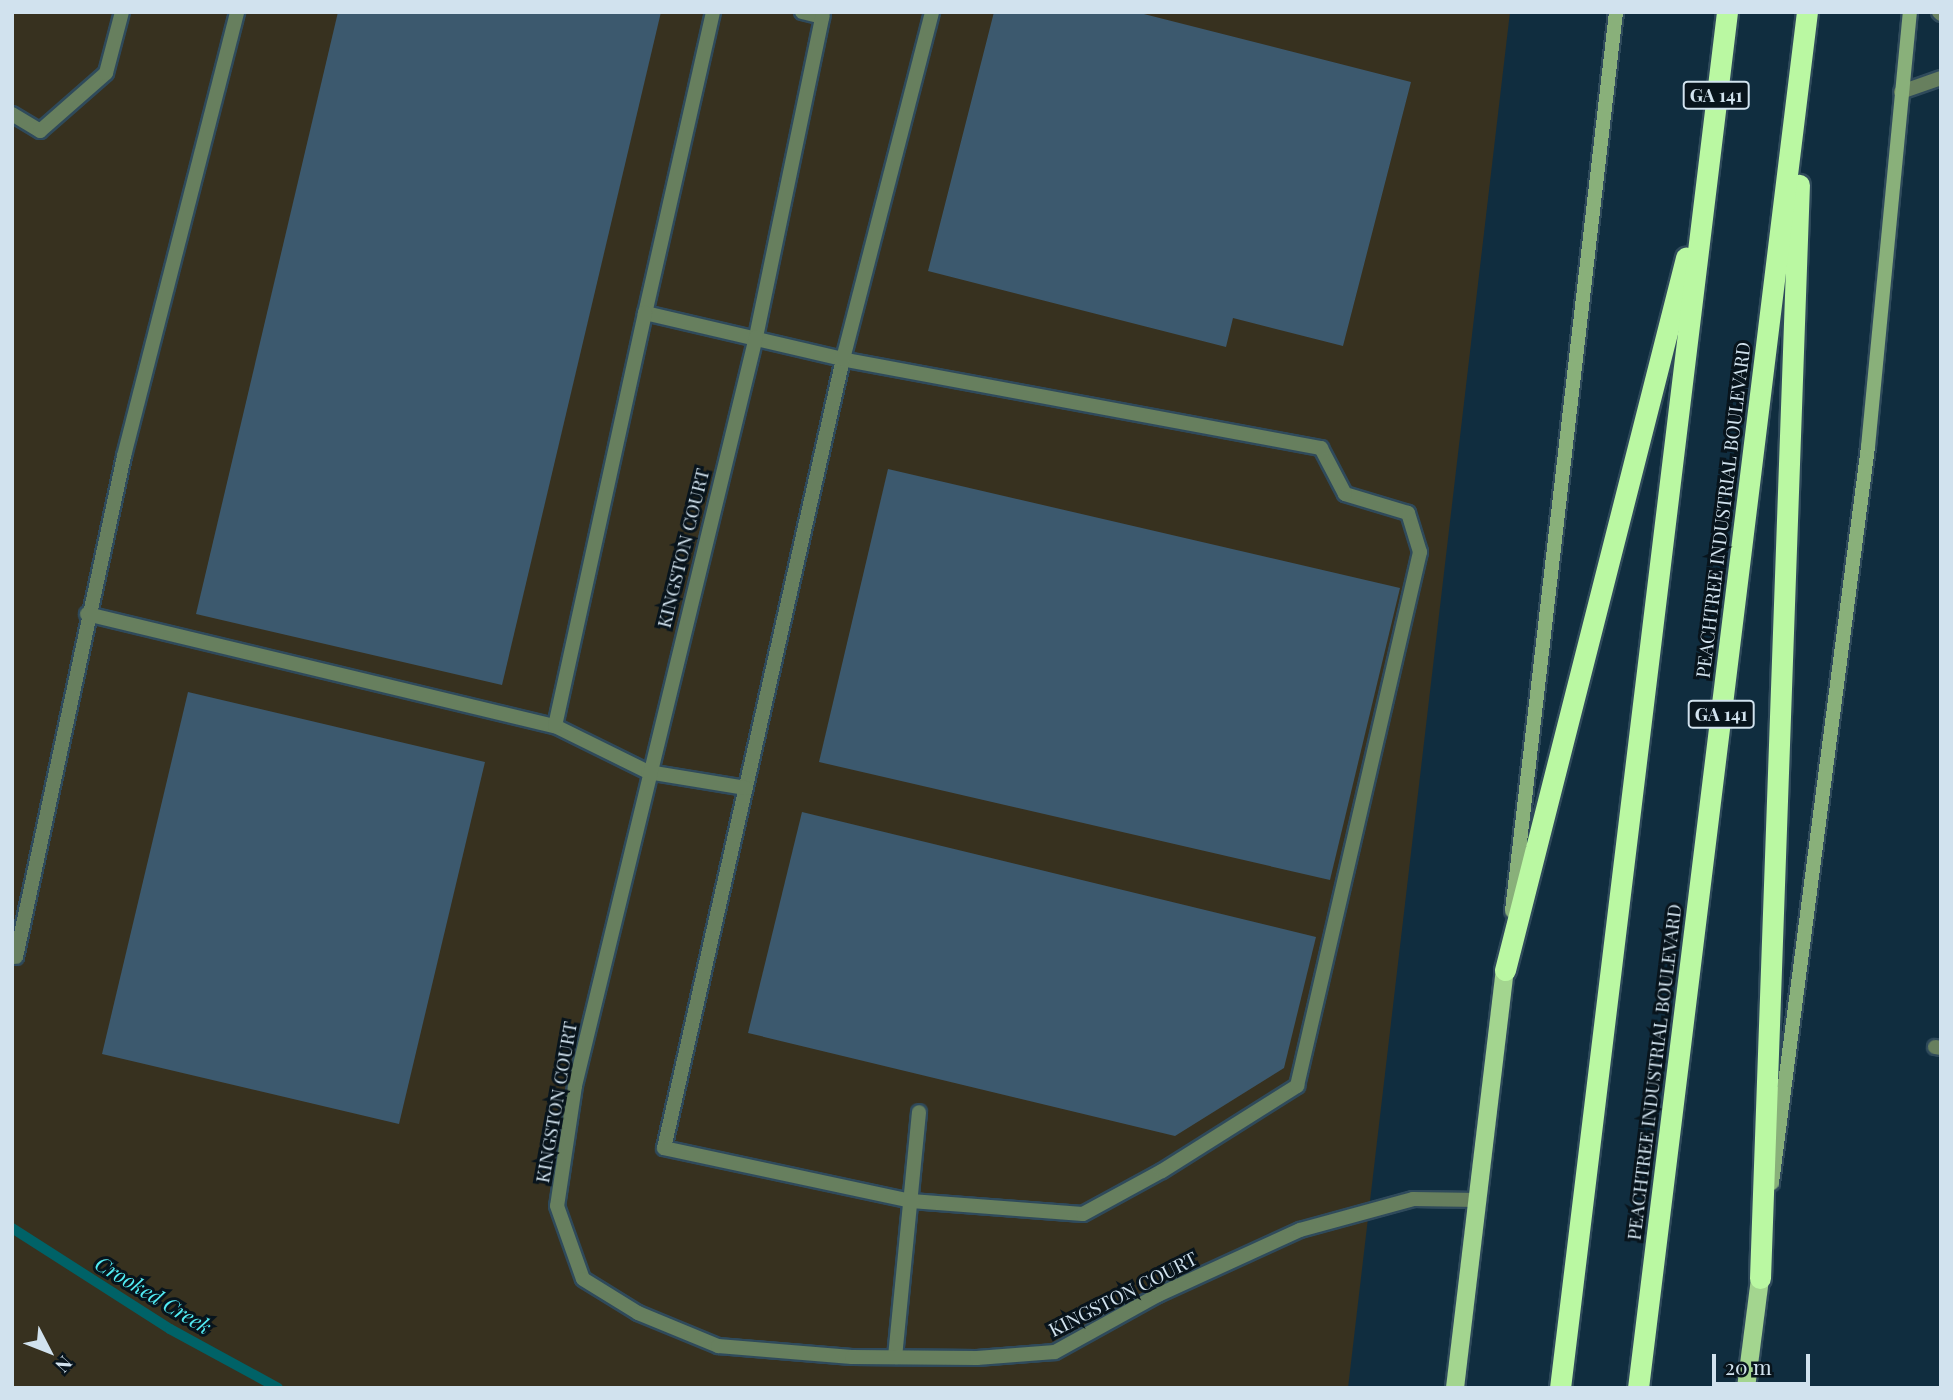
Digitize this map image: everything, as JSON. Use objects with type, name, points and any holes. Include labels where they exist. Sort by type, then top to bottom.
[{"type":"highway","name":"GA 141","points":[[1560,1388],[1727,12]]},
{"type":"highway","name":"PEACHTREE INDUSTRIAL BOULEVARD","points":[[1639,1388],[1807,12]]},
{"type":"highway","points":[[1760,1278],[1803,46]]},
{"type":"highway","points":[[1505,970],[1706,178]]},
{"type":"main road","points":[[1455,1388],[1616,12]]},
{"type":"main road","points":[[1746,1388],[1867,447],[1910,12]]},
{"type":"street","points":[[12,114],[40,131],[106,73],[122,12]]},
{"type":"street","points":[[16,957],[87,614],[237,12]]},
{"type":"street","points":[[555,726],[713,12]]},
{"type":"street","points":[[802,12],[823,15]]},
{"type":"street","points":[[645,313],[843,359],[1321,448],[1345,494],[1408,513],[1420,552],[1297,1086],[1162,1171],[1083,1214],[911,1201],[664,1148],[843,359],[932,12]]},
{"type":"street","name":"KINGSTON COURT","points":[[823,15],[756,337],[648,772],[575,1086],[557,1206],[583,1279],[638,1313],[718,1346],[895,1357],[977,1359],[1055,1352],[1158,1295],[1300,1230],[1413,1199],[1478,1200]]},
{"type":"street","points":[[1901,92],[1941,78]]},
{"type":"street","points":[[87,614],[555,726],[648,772],[746,788]]},
{"type":"street","points":[[895,1357],[919,1112]]},
{"type":"shaded area","points":[[12,12],[1510,12],[1348,1388],[12,1388]]},
{"type":"building","points":[[338,12],[661,12],[502,685],[196,614]]},
{"type":"building","points":[[994,12],[1136,12],[1411,82],[1343,346],[1233,318],[1226,347],[928,271]]},
{"type":"building","points":[[888,469],[1400,588],[1330,880],[819,762]]},
{"type":"building","points":[[188,692],[485,762],[399,1124],[102,1054]]},
{"type":"building","points":[[802,812],[1316,937],[1284,1068],[1175,1136],[748,1033]]},
{"type":"waterway","name":"Crooked Creek","points":[[12,1228],[170,1329],[278,1388]]}]
